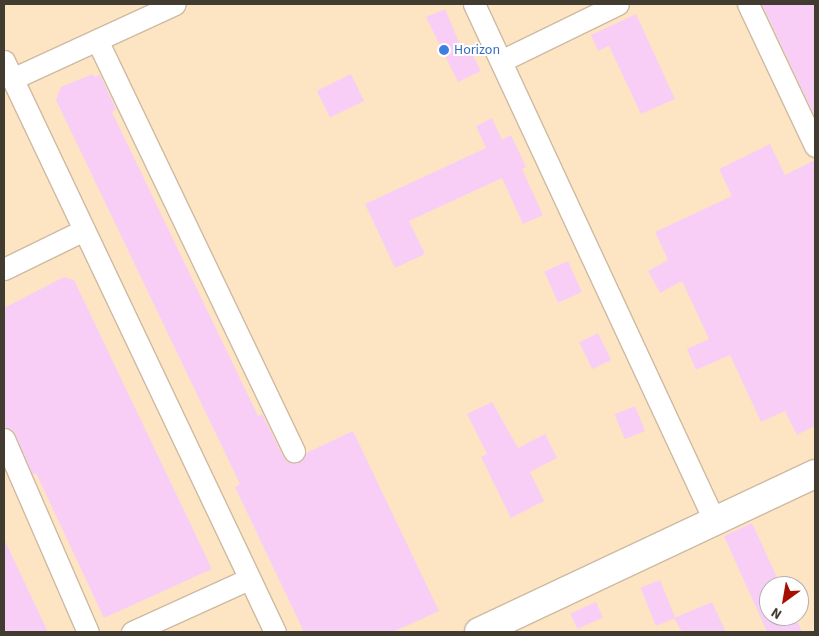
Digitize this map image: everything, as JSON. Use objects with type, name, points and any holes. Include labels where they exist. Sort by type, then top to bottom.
[{"type":"main road","points":[[478,632],[815,474]]},
{"type":"street","points":[[175,4],[97,40],[8,70],[275,632]]},
{"type":"street","points":[[474,4],[715,522]]},
{"type":"street","points":[[501,61],[618,4]]},
{"type":"street","points":[[748,4],[815,146]]},
{"type":"street","points":[[97,40],[294,452]]},
{"type":"street","points":[[4,269],[84,230]]},
{"type":"street","points":[[4,439],[88,632]]},
{"type":"street","points":[[132,632],[250,579]]},
{"type":"shaded area","points":[[4,4],[815,4],[815,632],[4,632]]},
{"type":"building","points":[[762,4],[815,4],[815,117]]},
{"type":"building","points":[[445,9],[461,47],[467,44],[481,71],[458,82],[426,17]]},
{"type":"building","points":[[636,14],[675,99],[641,114],[609,46],[598,51],[591,35]]},
{"type":"building","points":[[93,74],[95,77],[100,75],[116,109],[112,112],[258,416],[262,414],[283,456],[287,462],[299,462],[306,453],[353,431],[439,611],[393,632],[304,632],[235,487],[240,484],[56,100],[61,87]]},
{"type":"building","points":[[351,74],[364,101],[330,118],[317,91]]},
{"type":"building","points":[[492,118],[502,140],[511,135],[526,167],[522,169],[543,215],[523,224],[502,178],[409,221],[425,254],[395,268],[365,204],[486,148],[476,126]]},
{"type":"building","points":[[770,144],[785,175],[815,160],[815,426],[797,435],[785,411],[761,422],[730,355],[696,370],[687,349],[709,339],[682,281],[660,293],[648,271],[668,260],[655,232],[732,196],[719,169]]},
{"type":"building","points":[[568,261],[582,292],[558,303],[544,272]]},
{"type":"building","points":[[64,277],[74,280],[212,569],[104,618],[36,473],[33,475],[15,434],[11,429],[4,427],[4,308]]},
{"type":"building","points":[[598,333],[611,360],[592,369],[579,342]]},
{"type":"building","points":[[492,402],[518,448],[545,434],[557,458],[530,472],[544,501],[511,518],[481,457],[487,454],[467,414]]},
{"type":"building","points":[[635,406],[645,431],[625,439],[615,414]]},
{"type":"building","points":[[752,523],[776,576],[759,576],[759,614],[724,536]]},
{"type":"building","points":[[4,539],[48,632],[4,632]]},
{"type":"building","points":[[660,580],[675,618],[656,626],[641,588]]},
{"type":"building","points":[[596,602],[603,618],[577,629],[570,613]]},
{"type":"building","points":[[712,602],[726,632],[682,632],[674,618]]},
{"type":"building","points":[[764,626],[799,626],[802,632],[767,632]]},
{"type":"place","name":"Horizon","points":[[444,50]]}]
